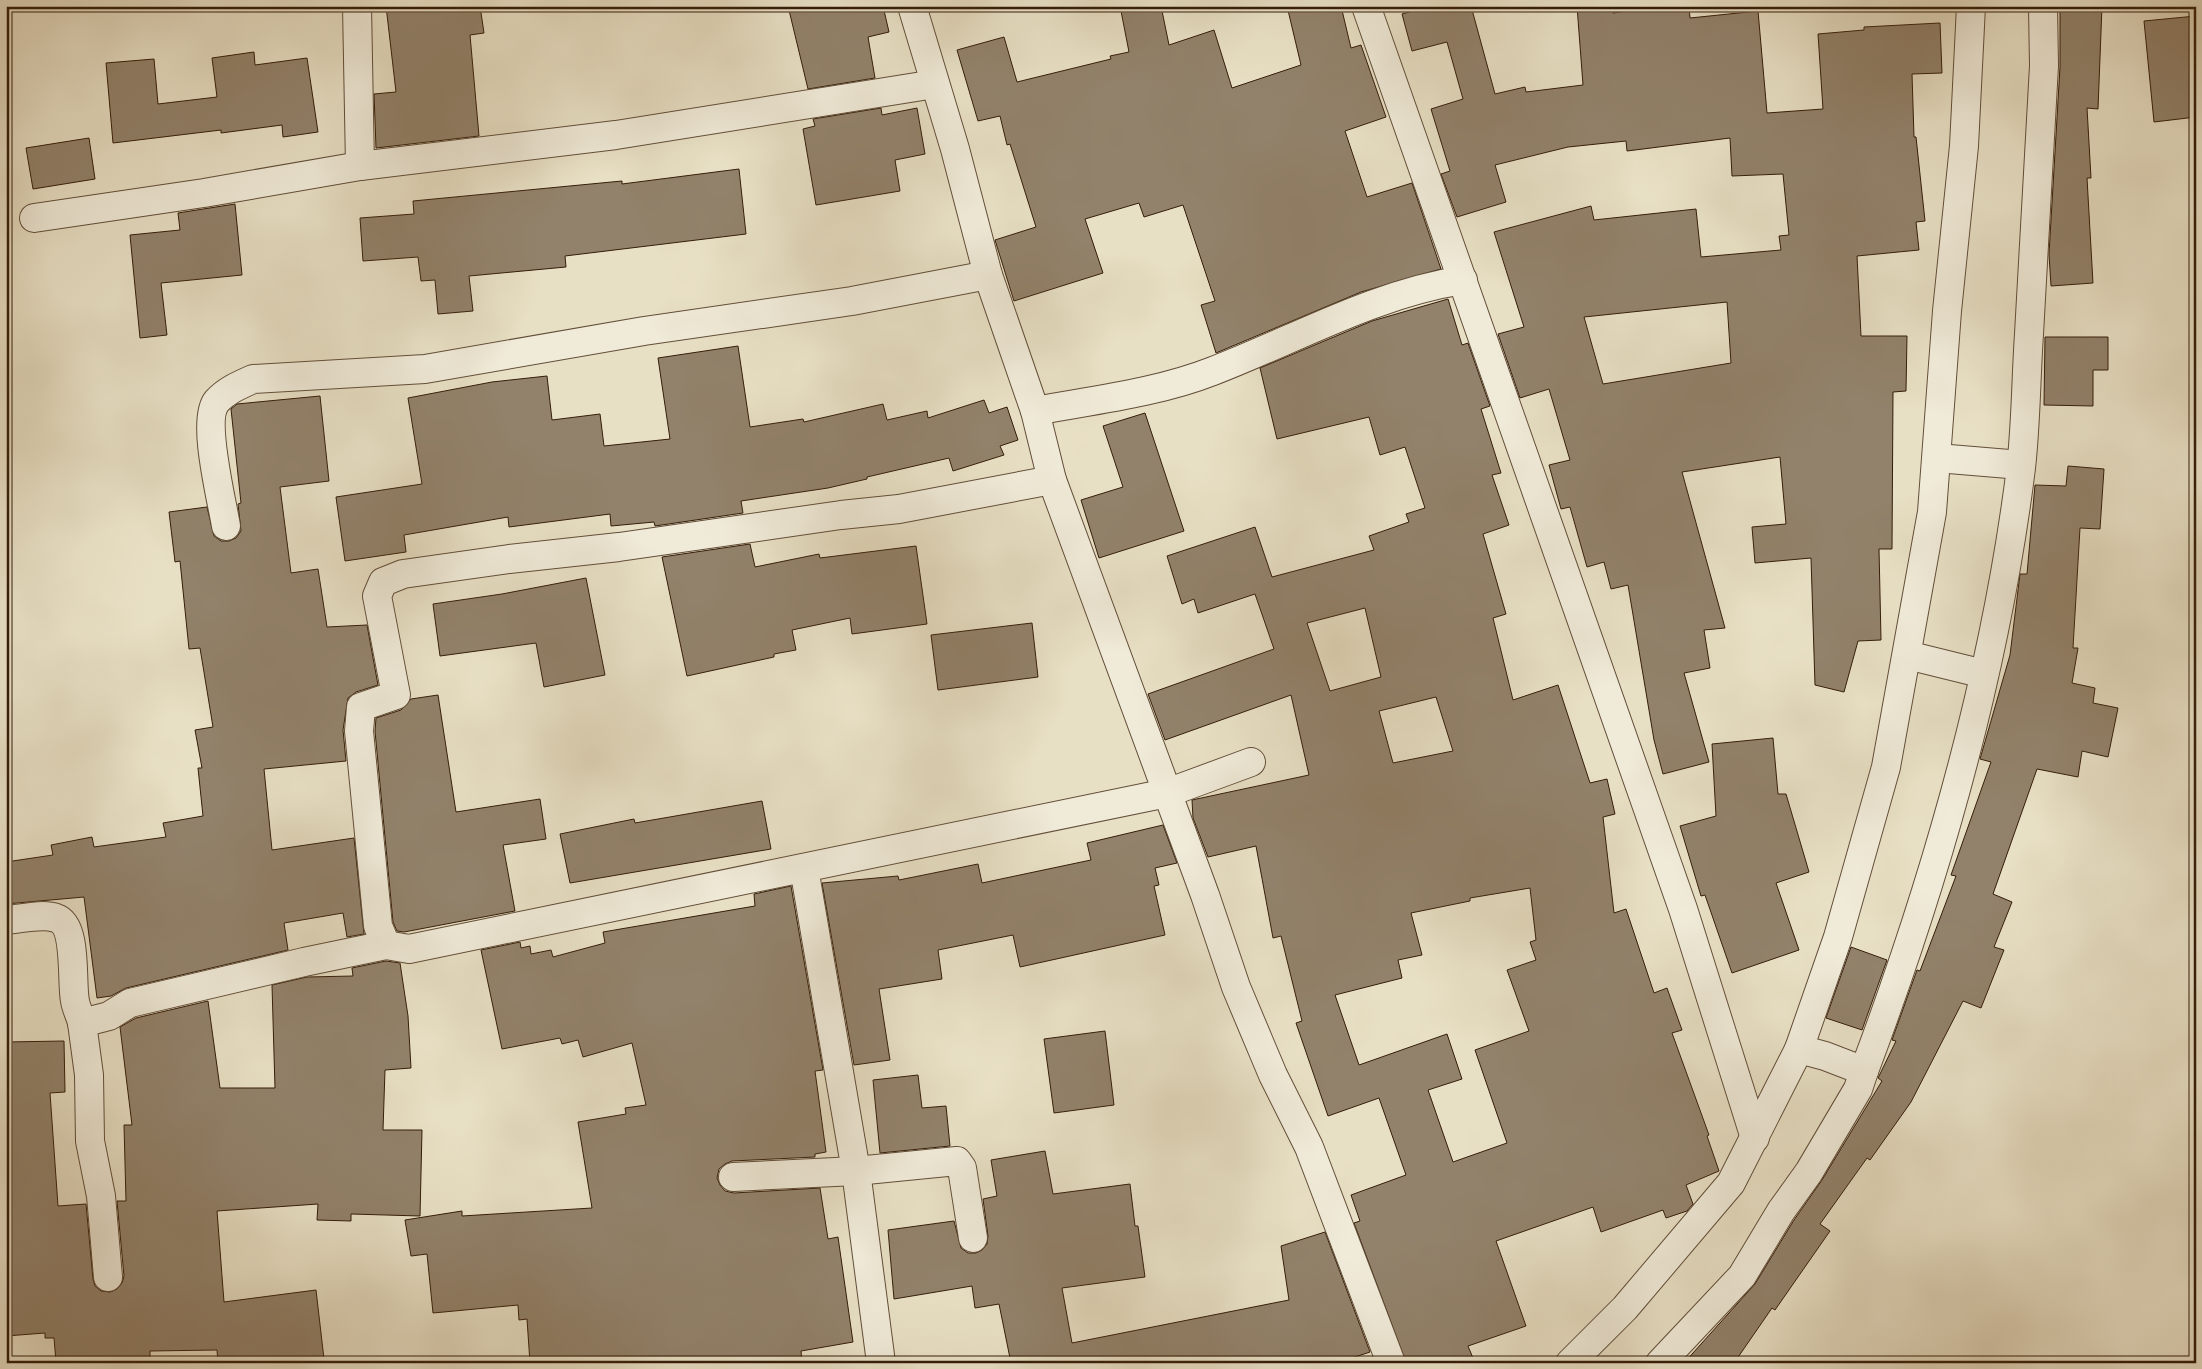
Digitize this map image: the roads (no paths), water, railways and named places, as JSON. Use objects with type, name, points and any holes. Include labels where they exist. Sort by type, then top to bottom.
[{"type":"street","points":[[356,6],[360,166]]},
{"type":"street","points":[[912,6],[936,84],[988,275],[1035,411],[1052,480],[1236,987],[1273,1075],[1309,1147],[1391,1363]]},
{"type":"street","points":[[1366,6],[1683,909],[1755,1138]]},
{"type":"street","points":[[1570,1363],[1625,1308],[1731,1183],[1800,1049],[1838,937],[1919,658],[1932,512],[1950,459],[1947,311],[1964,146],[1971,6]]},
{"type":"street","points":[[1846,1064],[1901,974],[1948,820],[1974,671],[2006,571],[2011,464],[2044,66],[2043,6]]},
{"type":"street","points":[[34,218],[204,193],[360,166],[616,135],[936,84]]},
{"type":"street","points":[[226,526],[210,428],[215,402],[230,390],[253,379],[425,369],[644,331],[852,301],[988,275]]},
{"type":"street","points":[[1035,411],[1147,391],[1212,372],[1349,313],[1427,286],[1463,280]]},
{"type":"street","points":[[1950,459],[2011,464]]},
{"type":"street","points":[[386,945],[378,926],[360,730],[360,707],[396,695],[377,596],[383,582],[403,574],[619,548],[841,515],[899,509],[1052,480]]},
{"type":"street","points":[[1919,658],[1974,671]]},
{"type":"street","points":[[82,1023],[110,1016],[130,1003],[304,962],[386,945],[408,949],[1167,794],[1251,762]]},
{"type":"street","points":[[804,868],[856,1171],[880,1363]]},
{"type":"street","points":[[6,920],[49,916],[59,918],[66,928],[74,962],[74,1000],[82,1023],[89,1075],[90,1141],[101,1196],[108,1277]]},
{"type":"street","points":[[1660,1363],[1742,1276],[1781,1211],[1809,1172],[1858,1089],[1846,1064],[1800,1049]]},
{"type":"street","points":[[733,1178],[856,1171],[956,1161],[962,1168],[973,1238]]}]
